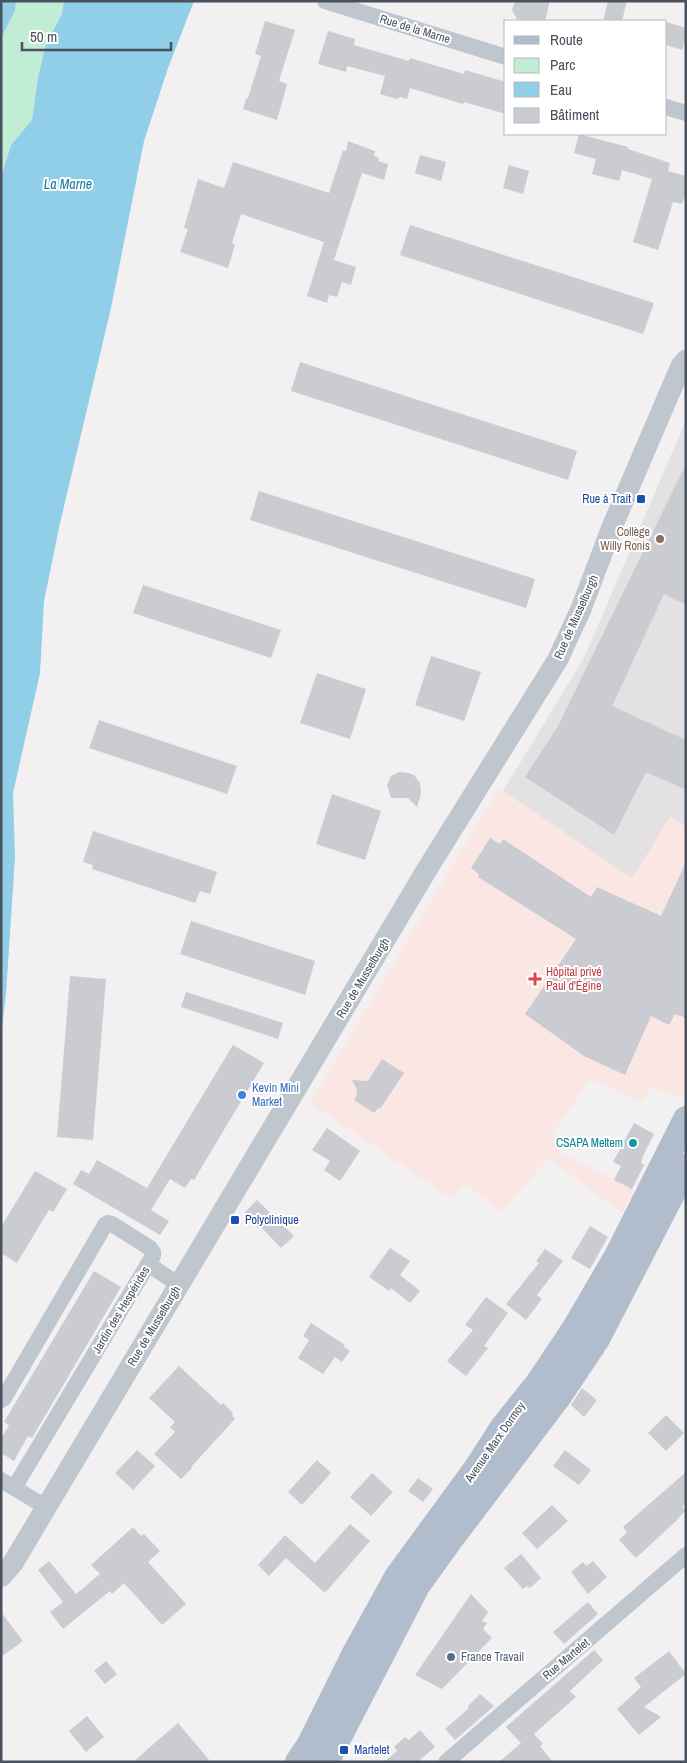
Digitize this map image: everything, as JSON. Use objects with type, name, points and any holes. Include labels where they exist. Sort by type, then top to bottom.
[{"type":"main road","name":"Avenue Marx Dormoy","points":[[298,1762],[310,1744],[354,1655],[397,1577],[476,1469],[503,1427],[539,1382],[575,1328],[617,1256],[686,1119]]},
{"type":"main road","name":"Avenue Marx Dormoy","points":[[326,1762],[417,1586],[559,1396],[597,1339],[686,1167]]},
{"type":"street","name":"Rue de la Marne","points":[[325,1],[504,56]]},
{"type":"street","points":[[667,107],[686,113]]},
{"type":"street","name":"Rue de Musselburgh","points":[[1,1577],[12,1563],[46,1507],[450,832],[558,659],[581,609],[612,527],[681,366],[686,360]]},
{"type":"street","name":"Jardin des Hespérides","points":[[1,1400],[4,1398],[105,1225],[108,1223],[112,1224],[150,1248],[153,1256],[8,1484],[46,1507]]},
{"type":"street","points":[[148,1264],[178,1285]]},
{"type":"street","name":"Rue Martelet","points":[[446,1762],[686,1555]]},
{"type":"shaded area","name":"Collège Willy Ronis","points":[[686,420],[686,827],[670,817],[632,879],[503,791],[584,658]]},
{"type":"shaded area","name":"Hôpital privé Paul d'Égine","points":[[497,791],[503,791],[632,878],[670,817],[686,827],[686,1086],[680,1098],[650,1087],[642,1102],[590,1079],[551,1136],[561,1142],[560,1153],[634,1190],[622,1213],[549,1158],[500,1212],[466,1184],[451,1198],[310,1103]]},
{"type":"green space","points":[[16,1],[64,1],[62,14],[46,44],[38,77],[32,120],[11,145],[1,177],[1,38],[15,11]]},
{"type":"water","points":[[1,1],[16,1],[15,11],[1,38]]},
{"type":"water","name":"La Marne","points":[[64,1],[194,1],[168,68],[144,141],[111,308],[60,523],[44,601],[40,673],[13,793],[15,857],[6,994],[1,1035],[1,177],[11,145],[32,120],[38,77],[46,44],[62,14]]},
{"type":"building","points":[[515,1],[550,1],[545,20],[517,19],[512,10]]},
{"type":"building","points":[[608,1],[627,1],[622,20],[603,20]]},
{"type":"building","points":[[265,21],[295,30],[279,81],[287,84],[277,120],[243,109],[261,56],[255,54]]},
{"type":"building","points":[[667,22],[686,28],[682,50],[667,45]]},
{"type":"building","points":[[328,31],[355,39],[354,45],[409,61],[410,58],[464,74],[465,70],[504,81],[504,113],[464,102],[463,104],[410,88],[407,99],[401,97],[397,99],[380,94],[385,76],[347,66],[346,72],[318,64]]},
{"type":"building","points":[[579,135],[583,135],[628,147],[628,149],[670,163],[668,171],[686,176],[686,193],[682,204],[673,202],[658,250],[633,242],[652,179],[622,170],[619,181],[592,174],[596,159],[574,153]]},
{"type":"building","points":[[348,141],[375,151],[374,156],[379,158],[378,161],[388,164],[384,180],[362,173],[334,260],[356,267],[351,285],[342,282],[337,297],[329,295],[327,303],[307,296],[324,242],[241,214],[232,243],[235,245],[228,268],[180,252],[188,229],[184,228],[198,179],[224,188],[233,162],[329,193],[343,150],[346,151]]},
{"type":"building","points":[[420,155],[446,162],[441,181],[415,173]]},
{"type":"building","points":[[509,165],[529,171],[523,194],[503,188]]},
{"type":"building","points":[[410,225],[654,303],[643,334],[400,255]]},
{"type":"building","points":[[300,362],[577,451],[568,480],[291,391]]},
{"type":"building","points":[[686,464],[686,605],[664,594],[612,706],[686,740],[686,790],[646,772],[614,835],[525,777],[558,726]]},
{"type":"building","points":[[259,491],[535,579],[526,608],[250,520]]},
{"type":"building","points":[[143,585],[281,630],[271,658],[133,613]]},
{"type":"building","points":[[431,656],[481,672],[464,721],[415,705]]},
{"type":"building","points":[[317,673],[366,689],[350,739],[300,723]]},
{"type":"building","points":[[99,720],[237,766],[227,794],[89,748]]},
{"type":"building","points":[[399,772],[414,775],[420,783],[421,794],[417,807],[408,798],[391,798],[387,785],[391,776]]},
{"type":"building","points":[[332,794],[381,811],[365,860],[316,844]]},
{"type":"building","points":[[93,831],[217,872],[210,894],[200,891],[195,903],[92,869],[93,865],[83,862]]},
{"type":"building","points":[[490,838],[500,844],[503,839],[591,897],[597,887],[661,916],[686,862],[686,1018],[675,1014],[669,1025],[651,1016],[625,1075],[584,1056],[525,1014],[576,939],[478,877],[479,874],[471,868]]},
{"type":"building","points":[[191,921],[315,961],[305,995],[180,954]]},
{"type":"building","points":[[70,976],[106,979],[93,1140],[57,1137]]},
{"type":"building","points":[[186,992],[283,1023],[278,1039],[181,1007]]},
{"type":"building","points":[[233,1045],[264,1063],[194,1180],[191,1179],[185,1188],[170,1179],[151,1210],[169,1221],[160,1235],[73,1184],[81,1170],[89,1174],[97,1160],[147,1188]]},
{"type":"building","points":[[382,1059],[404,1073],[380,1109],[378,1108],[374,1113],[354,1100],[357,1090],[352,1080],[368,1081]]},
{"type":"building","points":[[634,1123],[654,1134],[643,1156],[641,1163],[644,1165],[632,1189],[614,1180],[621,1166],[613,1162]]},
{"type":"building","points":[[327,1128],[360,1151],[340,1181],[324,1170],[330,1161],[312,1150]]},
{"type":"building","points":[[35,1171],[67,1189],[53,1212],[49,1210],[17,1263],[1,1253],[1,1227]]},
{"type":"building","points":[[257,1200],[294,1236],[281,1248],[260,1226],[258,1228],[244,1213]]},
{"type":"building","points":[[590,1226],[608,1237],[590,1269],[571,1258]]},
{"type":"building","points":[[390,1248],[410,1261],[400,1275],[420,1291],[410,1303],[391,1288],[389,1291],[369,1277]]},
{"type":"building","points":[[545,1249],[563,1261],[537,1295],[542,1299],[526,1320],[506,1304],[539,1263],[536,1261]]},
{"type":"building","points":[[94,1271],[121,1287],[32,1438],[28,1436],[14,1461],[1,1453],[1,1439],[9,1425],[4,1422]]},
{"type":"building","points":[[486,1297],[508,1313],[484,1346],[488,1348],[466,1376],[447,1361],[473,1330],[465,1325]]},
{"type":"building","points":[[311,1323],[345,1345],[343,1346],[350,1351],[342,1362],[335,1357],[323,1374],[298,1358],[309,1340],[303,1336]]},
{"type":"building","points":[[179,1366],[221,1405],[223,1403],[233,1413],[232,1415],[235,1419],[181,1479],[154,1454],[175,1432],[170,1427],[175,1422],[149,1398]]},
{"type":"building","points":[[582,1388],[597,1400],[584,1417],[571,1405]]},
{"type":"building","points":[[666,1415],[684,1433],[666,1451],[648,1433]]},
{"type":"building","points":[[137,1450],[155,1466],[133,1490],[115,1473]]},
{"type":"building","points":[[565,1450],[591,1470],[579,1485],[553,1466]]},
{"type":"building","points":[[317,1460],[331,1473],[302,1505],[288,1492]]},
{"type":"building","points":[[686,1472],[686,1503],[682,1507],[685,1511],[636,1558],[619,1540],[627,1532],[623,1527]]},
{"type":"building","points":[[372,1473],[393,1492],[371,1516],[350,1497]]},
{"type":"building","points":[[418,1478],[433,1489],[423,1502],[408,1491]]},
{"type":"building","points":[[552,1505],[568,1521],[537,1549],[522,1533]]},
{"type":"building","points":[[350,1524],[370,1541],[325,1593],[286,1558],[269,1576],[258,1565],[285,1535],[315,1563]]},
{"type":"building","points":[[133,1527],[141,1536],[144,1534],[160,1551],[148,1562],[186,1604],[162,1625],[124,1583],[112,1594],[110,1591],[63,1629],[50,1612],[63,1602],[38,1570],[49,1561],[76,1594],[100,1574],[91,1565]]},
{"type":"building","points":[[521,1554],[541,1578],[530,1588],[527,1586],[523,1589],[504,1568]]},
{"type":"building","points":[[593,1561],[607,1577],[588,1594],[571,1572],[583,1562],[586,1566]]},
{"type":"building","name":"France Travail","points":[[471,1594],[488,1612],[482,1621],[487,1623],[483,1629],[492,1638],[442,1689],[415,1675]]},
{"type":"building","points":[[588,1602],[598,1614],[564,1644],[553,1632]]},
{"type":"building","points":[[1,1612],[23,1641],[1,1657]]},
{"type":"building","points":[[594,1650],[603,1660],[570,1691],[576,1697],[534,1734],[543,1744],[540,1746],[553,1762],[499,1762],[521,1743],[506,1727]]},
{"type":"building","points":[[669,1651],[686,1674],[644,1707],[661,1717],[639,1735],[617,1709],[641,1687],[634,1678]]},
{"type":"building","points":[[106,1661],[117,1674],[105,1684],[94,1671]]},
{"type":"building","points":[[480,1694],[494,1706],[455,1740],[445,1729],[469,1708],[468,1706]]},
{"type":"building","points":[[87,1716],[104,1737],[86,1752],[69,1731]]},
{"type":"building","points":[[178,1723],[211,1762],[133,1762],[149,1748]]},
{"type":"building","points":[[420,1730],[435,1747],[417,1762],[384,1762],[397,1751],[394,1747],[405,1737],[409,1740]]},
{"type":"place","name":"Rue à Trait","points":[[641,499]]},
{"type":"place","name":"Collège Willy Ronis","points":[[660,539]]},
{"type":"place","name":"Hôpital privé Paul d'Égine","points":[[535,979]]},
{"type":"place","name":"Kevin Mini Market","points":[[242,1095]]},
{"type":"place","name":"CSAPA Meltem","points":[[633,1143]]},
{"type":"place","name":"Polyclinique","points":[[235,1220]]},
{"type":"place","name":"France Travail","points":[[451,1657]]},
{"type":"place","name":"Martelet","points":[[344,1750]]}]
